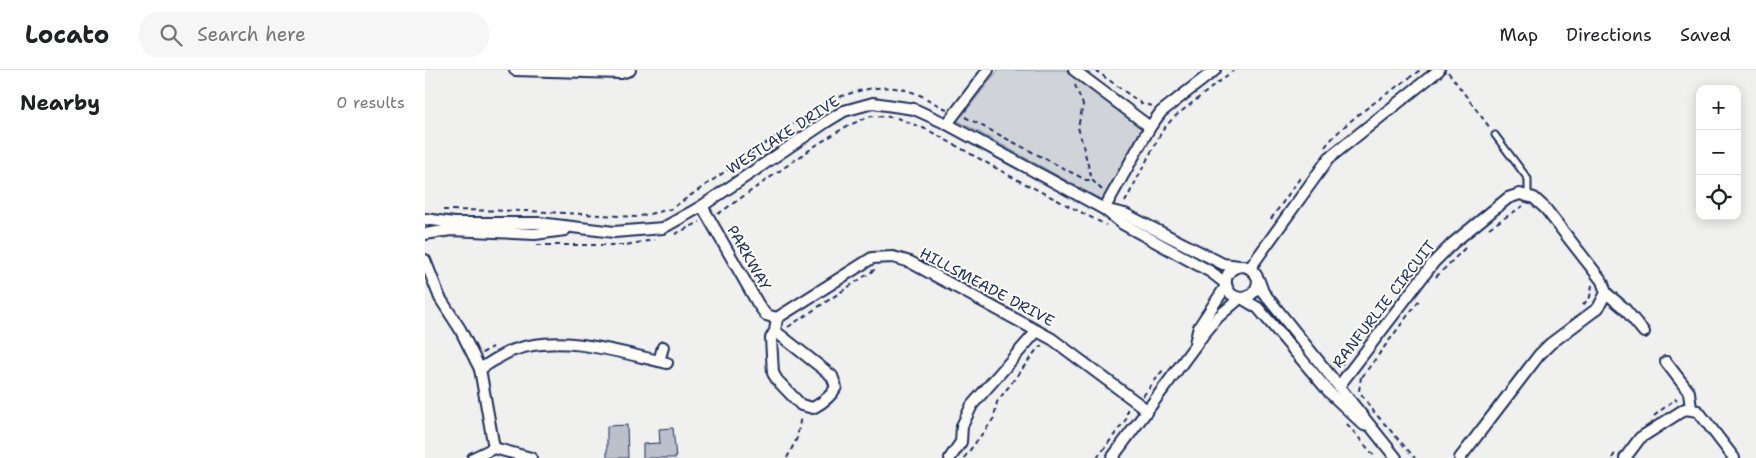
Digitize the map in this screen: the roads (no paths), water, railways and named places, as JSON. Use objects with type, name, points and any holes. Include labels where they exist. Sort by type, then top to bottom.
[{"type":"street","points":[[515,70],[621,73],[630,70]]},
{"type":"street","points":[[947,124],[988,70]]},
{"type":"street","points":[[1074,70],[1150,126]]},
{"type":"street","points":[[1105,209],[1150,126],[1163,110],[1215,70]]},
{"type":"street","points":[[1250,268],[1329,158],[1439,70]]},
{"type":"street","name":"WESTLAKE DRIVE","points":[[425,219],[454,223],[539,224],[614,232],[663,228],[701,206],[844,111],[873,103],[914,109],[947,124],[1105,209],[1123,224],[1211,272],[1226,284]]},
{"type":"street","name":"RANFURLIE CIRCUIT","points":[[1339,386],[1434,262],[1453,243],[1508,198],[1520,194],[1530,201]]},
{"type":"street","points":[[1530,201],[1534,198],[1545,208],[1602,281],[1606,294],[1624,308],[1644,332]]},
{"type":"street","name":"PARKWAY","points":[[701,206],[766,315],[836,381],[833,394],[813,408],[801,405],[777,380],[773,373],[771,338],[776,326]]},
{"type":"street","name":"WESTLAKE DRIVE","points":[[1105,209],[1125,214],[1223,264],[1239,266]]},
{"type":"street","name":"WESTLAKE DRIVE","points":[[425,234],[451,230],[535,234],[583,228]]},
{"type":"street","name":"HILLSMEADE DRIVE","points":[[776,326],[872,258],[893,257],[910,262],[1033,334],[1053,339],[1147,410]]},
{"type":"street","points":[[425,260],[440,298],[460,329],[480,369],[494,448]]},
{"type":"street","points":[[1194,346],[1199,327],[1226,284],[1227,274],[1239,266],[1250,268],[1258,279],[1263,292],[1396,458]]},
{"type":"street","points":[[425,272],[434,282]]},
{"type":"street","points":[[1111,458],[1194,346],[1218,317],[1242,299],[1249,297],[1256,290],[1258,279]]},
{"type":"street","points":[[1226,284],[1231,294],[1258,308],[1330,393],[1380,439]]},
{"type":"street","points":[[1460,458],[1539,355],[1550,344],[1598,308],[1606,294]]},
{"type":"street","points":[[950,458],[961,442],[962,426],[972,405],[1033,334]]},
{"type":"street","points":[[480,369],[511,350],[533,344],[557,342],[663,362],[663,347]]},
{"type":"street","points":[[1666,362],[1689,392],[1691,409]]},
{"type":"street","points":[[1625,458],[1640,438],[1680,411],[1691,409],[1703,417],[1734,458]]},
{"type":"street","points":[[473,458],[494,448],[531,458]]},
{"type":"lane","points":[[1495,135],[1528,179],[1530,201]]}]
